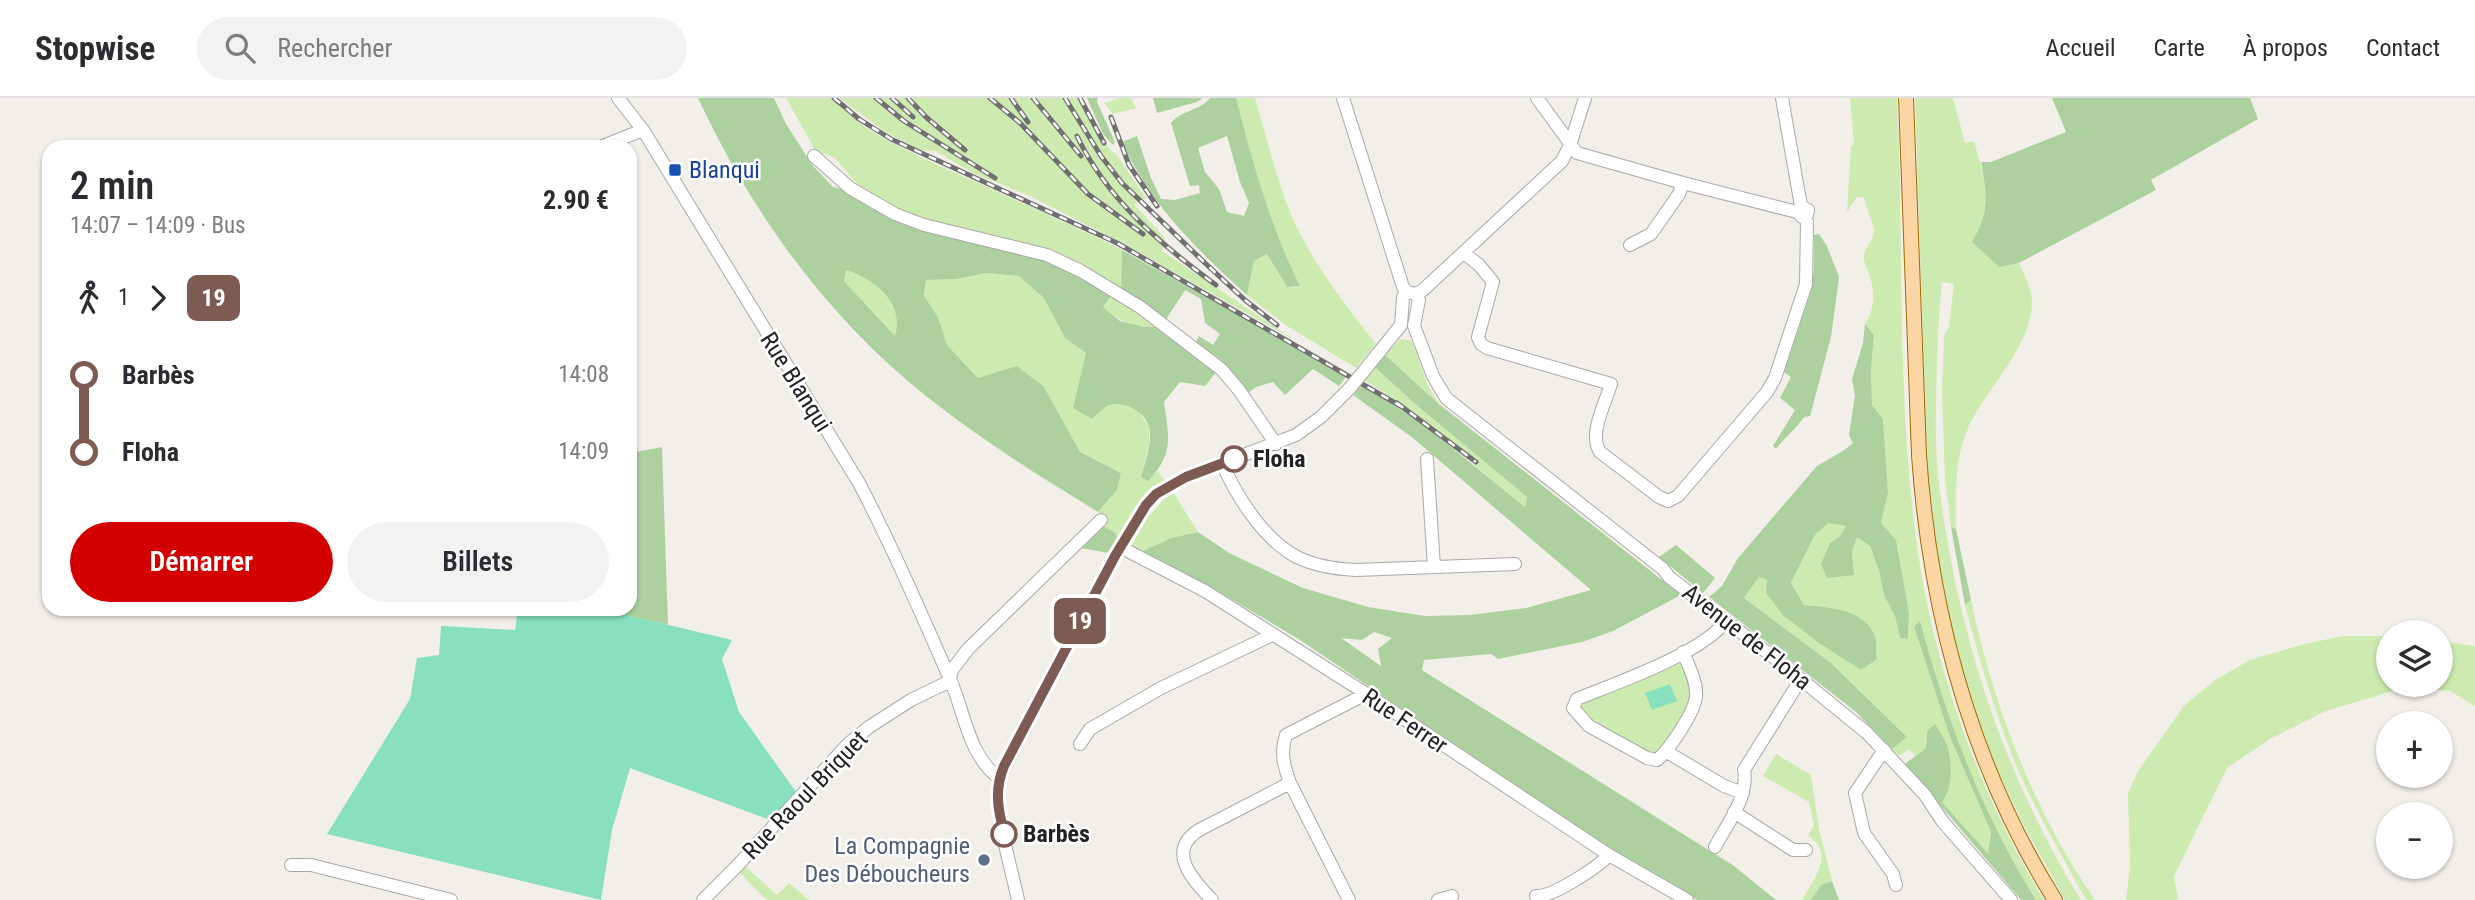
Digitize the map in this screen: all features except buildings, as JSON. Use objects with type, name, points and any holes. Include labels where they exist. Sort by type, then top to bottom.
[{"type":"main road","points":[[1906,98],[1919,455],[1922,494],[1940,614],[1976,739],[2018,836],[2055,900]]},
{"type":"street","name":"Rue Blanqui","points":[[618,98],[643,130],[859,483],[950,679],[977,756],[988,771],[999,778]]},
{"type":"street","points":[[1018,900],[998,811],[999,778],[1120,547],[1146,505],[1162,491],[1222,463],[1276,444],[1311,425],[1408,326],[1419,300],[1403,287],[1343,98]]},
{"type":"street","points":[[1537,98],[1577,153],[1683,183],[1801,211]]},
{"type":"street","points":[[1412,293],[1423,290],[1562,161],[1585,98]]},
{"type":"street","points":[[1464,253],[1479,265],[1493,282],[1478,337],[1481,344],[1611,384],[1595,437],[1597,447],[1658,497],[1668,501],[1678,496],[1767,393],[1775,378],[1806,284],[1808,222],[1801,211],[1782,98]]},
{"type":"street","points":[[618,140],[643,130]]},
{"type":"street","points":[[814,156],[850,188],[895,214],[924,225],[1046,255],[1081,271],[1140,307],[1221,369],[1276,444]]},
{"type":"street","points":[[1630,244],[1651,234],[1679,194],[1683,183]]},
{"type":"street","name":"Avenue de Floha","points":[[1408,326],[1436,384],[1454,406],[1850,718],[1884,750],[1924,795],[2011,900]]},
{"type":"street","points":[[1427,458],[1434,567]]},
{"type":"street","points":[[1222,463],[1256,520],[1270,537],[1297,557],[1334,568],[1516,564]]},
{"type":"street","points":[[950,679],[952,670],[968,649],[1101,520]]},
{"type":"street","name":"Rue Ferrer","points":[[1120,547],[1205,591],[1609,855],[1687,900]]},
{"type":"street","points":[[1683,652],[1696,695],[1695,703],[1667,752],[1657,760],[1647,758],[1589,726],[1573,708],[1577,699],[1683,652],[1709,637],[1726,621]]},
{"type":"street","points":[[1080,744],[1090,729],[1161,688],[1272,635]]},
{"type":"street","name":"Rue Raoul Briquet","points":[[703,900],[847,745],[911,700],[950,679]]},
{"type":"street","points":[[1715,847],[1743,793],[1746,782],[1744,770],[1801,679]]},
{"type":"street","points":[[1349,900],[1290,783],[1283,763],[1282,748],[1286,735],[1358,698],[1363,692]]},
{"type":"street","points":[[1884,750],[1855,793],[1864,833],[1893,874],[1896,885]]},
{"type":"street","points":[[1667,752],[1724,786],[1743,793]]},
{"type":"street","points":[[1212,900],[1188,874],[1184,852],[1188,841],[1199,830],[1290,783]]},
{"type":"street","points":[[1734,812],[1793,850],[1807,850]]},
{"type":"street","points":[[1535,896],[1544,897],[1582,875],[1609,855]]},
{"type":"street","points":[[291,865],[311,865],[451,900]]},
{"type":"street","points":[[1438,900],[1452,896]]},
{"type":"green space","points":[[698,98],[774,98],[786,124],[813,166],[833,187],[846,190],[883,211],[1051,261],[1112,294],[1103,307],[1120,321],[1144,327],[1162,327],[1218,370],[1205,386],[1180,382],[1164,402],[1168,444],[1162,462],[1148,481],[1141,477],[1148,452],[1149,427],[1139,412],[1115,404],[1102,409],[1092,419],[1073,408],[1086,353],[1065,338],[1044,298],[1019,276],[986,273],[957,279],[926,280],[924,296],[938,317],[947,345],[978,378],[1017,366],[1044,387],[1080,452],[1121,473],[1117,490],[1098,512],[1010,457],[946,412],[856,332],[824,297],[767,222]],"holes":[[[846,270],[877,286],[892,303],[896,313],[895,336],[844,281]]]},
{"type":"green space","points":[[786,98],[831,98],[861,123],[894,144],[1122,250],[1121,290],[916,217],[864,192],[835,158],[815,150]]},
{"type":"green space","points":[[839,98],[1083,98],[1092,121],[1110,150],[1117,155],[1146,198],[1134,204],[1165,238],[1162,251],[1296,341],[1122,243],[1032,197],[975,174],[935,151],[919,150],[887,133]]},
{"type":"green space","points":[[1087,98],[1098,98],[1097,102],[1115,142],[1113,145],[1103,134]]},
{"type":"green space","points":[[1131,98],[1136,108],[1113,114],[1104,103]]},
{"type":"green space","points":[[1153,98],[1203,98],[1157,113]]},
{"type":"green space","points":[[1210,98],[1236,98],[1271,217],[1300,286],[1287,287],[1267,254],[1254,261],[1247,295],[1176,225],[1133,165],[1122,142],[1137,136],[1161,199],[1175,200],[1200,193],[1199,185],[1190,186],[1171,123],[1180,115]],"holes":[[[1227,136],[1249,203],[1244,216],[1227,212],[1219,189],[1205,172],[1198,148]]]},
{"type":"green space","points":[[1236,98],[1255,98],[1281,188],[1300,234],[1330,283],[1376,344],[1356,368],[1287,326],[1247,295],[1254,261],[1267,254],[1287,287],[1300,286],[1271,217]]},
{"type":"green space","points":[[1850,98],[1897,98],[1905,416],[1921,572],[1944,670],[1977,766],[2019,857],[2044,900],[2036,900],[1982,800],[1941,694],[1920,622],[1914,628],[1950,737],[1991,832],[1988,855],[1942,802],[1935,725],[1927,732],[1926,748],[1915,756],[1909,749],[1899,756],[1892,749],[1906,736],[1831,663],[1744,598],[1759,577],[1767,580],[1862,669],[1877,658],[1875,636],[1834,608],[1804,605],[1791,583],[1815,535],[1828,522],[1847,526],[1840,536],[1830,543],[1852,552],[1857,537],[1870,546],[1900,638],[1908,639],[1909,613],[1896,541],[1881,523],[1888,493],[1883,419],[1872,405],[1874,335],[1865,324],[1871,312],[1873,295],[1864,256],[1874,229],[1864,198],[1857,197],[1847,212],[1851,146],[1854,144]]},
{"type":"green space","points":[[1915,98],[1953,98],[1965,143],[1974,141],[1984,180],[1984,215],[1973,242],[1999,267],[2019,263],[2031,293],[2027,329],[2008,366],[1973,417],[1962,444],[1957,481],[1956,529],[1951,527],[1945,480],[1942,390],[1944,336],[1949,327],[1954,284],[1942,282],[1936,392],[1937,469],[1958,593],[1988,700],[2028,803],[2081,900],[2065,900],[2023,824],[1995,765],[1964,681],[1943,594],[1928,500]]},
{"type":"green space","points":[[2052,98],[2250,98],[2258,119],[2151,180],[2156,190],[2019,263],[1999,267],[1972,242],[1984,212],[1985,184],[1981,162],[1991,162],[2066,132]]},
{"type":"green space","points":[[1819,234],[1827,246],[1839,277],[1831,337],[1810,416],[1804,417],[1776,449],[1773,446],[1795,410],[1780,398],[1791,377],[1784,372],[1810,294],[1814,270],[1814,235]]},
{"type":"green space","points":[[1122,250],[1347,376],[1339,386],[1313,369],[1285,395],[1273,382],[1256,387],[1248,393],[1220,359],[1195,344],[1199,336],[1213,345],[1220,334],[1205,323],[1201,299],[1185,290],[1165,321],[1121,290]]},
{"type":"green space","points":[[846,269],[868,280],[886,294],[896,313],[896,337],[844,281]]},
{"type":"green space","points":[[986,273],[1019,276],[1044,298],[1065,338],[1087,353],[1074,409],[1122,403],[1138,411],[1149,426],[1149,444],[1141,477],[1148,480],[1158,471],[1165,481],[1150,491],[1136,508],[1150,516],[1173,492],[1198,532],[1171,538],[1141,552],[1132,545],[1140,529],[1127,522],[1118,538],[1114,532],[1103,526],[1106,518],[1098,512],[1117,490],[1121,473],[1080,452],[1044,387],[978,378],[947,345],[938,318],[924,296],[926,280],[957,279]]},
{"type":"green space","points":[[1112,294],[1162,327],[1123,321],[1102,306]]},
{"type":"green space","points":[[1865,324],[1874,335],[1872,405],[1883,419],[1888,493],[1881,523],[1896,540],[1909,613],[1908,639],[1900,638],[1870,546],[1857,537],[1852,552],[1854,575],[1827,578],[1821,564],[1830,543],[1840,536],[1846,526],[1828,523],[1815,535],[1791,583],[1804,605],[1845,611],[1863,620],[1875,636],[1877,659],[1861,670],[1819,643],[1783,615],[1766,593],[1767,580],[1759,577],[1744,598],[1831,663],[1907,737],[1892,749],[1856,712],[1709,597],[1722,586],[1738,558],[1816,467],[1853,443],[1849,435],[1855,395],[1852,379],[1863,343]]},
{"type":"green space","points":[[1401,339],[1409,340],[1413,344],[1428,386],[1439,404],[1385,355]]},
{"type":"green space","points":[[1385,355],[1439,404],[1681,595],[1613,631],[1582,642],[1498,659],[1491,654],[1424,660],[1422,670],[1734,866],[1776,900],[1697,900],[1606,846],[1300,640],[1218,591],[1141,552],[1171,538],[1198,532],[1229,553],[1303,588],[1368,607],[1425,616],[1470,615],[1526,608],[1591,590],[1413,438],[1353,395],[1362,385],[1419,421],[1525,507],[1527,497],[1375,367]],"holes":[[[1374,632],[1392,638],[1378,649],[1381,666],[1341,638],[1362,640]]]},
{"type":"green space","points":[[1375,367],[1527,497],[1525,507],[1474,465],[1477,461],[1407,407],[1364,380]]},
{"type":"green space","points":[[662,447],[668,625],[630,616],[637,616],[637,452]]},
{"type":"green space","points":[[1103,526],[1114,532],[1118,538],[1109,553],[1080,548]]},
{"type":"green space","points":[[1951,527],[1956,529],[1971,600],[1965,605]]},
{"type":"green space","points":[[1676,545],[1715,578],[1703,593],[1659,557]]},
{"type":"green space","points":[[1971,600],[1991,679],[2018,756],[2053,831],[2095,900],[2087,900],[2080,889],[2019,772],[1992,699],[1970,624],[1965,605]]},
{"type":"green space","points":[[517,616],[631,616],[732,640],[722,659],[739,712],[796,792],[770,820],[630,768],[612,830],[601,900],[327,834],[410,699],[417,658],[439,655],[441,626],[515,630]]},
{"type":"green space","points":[[1920,621],[1941,693],[1982,800],[2036,900],[2021,900],[1905,764],[1926,748],[1927,731],[1935,724],[1947,745],[1950,759],[1950,783],[1942,802],[1988,854],[1991,832],[1950,737],[1914,627]]},
{"type":"green space","points":[[2344,636],[2376,636],[2376,696],[2326,711],[2270,739],[2227,768],[2174,876],[2178,900],[2126,900],[2130,867],[2128,793],[2138,771],[2184,706],[2215,680],[2250,660],[2304,644]]},
{"type":"green space","points":[[2453,643],[2475,646],[2475,706],[2453,693]]},
{"type":"green space","points":[[1683,652],[1696,695],[1657,760],[1579,716],[1577,699]]},
{"type":"green space","points":[[1670,684],[1677,701],[1652,710],[1645,693]]},
{"type":"green space","points":[[1776,754],[1811,775],[1819,829],[1832,881],[1821,885],[1811,900],[1802,900],[1817,875],[1822,858],[1821,850],[1808,836],[1814,825],[1809,802],[1763,776]]},
{"type":"green space","points":[[745,866],[777,895],[789,883],[809,900],[767,900],[739,872]]},
{"type":"green space","points":[[1832,881],[1839,900],[1811,900],[1821,885]]},
{"type":"railway","points":[[834,98],[859,119],[891,139],[1117,243],[1404,408]]},
{"type":"railway","points":[[876,98],[904,121],[995,178]]},
{"type":"railway","points":[[892,98],[913,117]]},
{"type":"railway","points":[[908,98],[965,150]]},
{"type":"railway","points":[[990,98],[1020,123],[1088,194],[1143,234]]},
{"type":"railway","points":[[1011,98],[1028,122]]},
{"type":"railway","points":[[1033,98],[1081,156]]},
{"type":"railway","points":[[1065,98],[1101,156],[1122,183],[1245,300],[1277,325]]},
{"type":"railway","points":[[1080,98],[1104,143]]},
{"type":"railway","points":[[1111,117],[1129,165],[1157,206]]},
{"type":"railway","points":[[1077,136],[1089,159],[1119,200],[1155,236],[1216,285]]},
{"type":"railway","points":[[1397,403],[1476,462]]},
{"type":"bus line","name":"19","points":[[1004,834],[998,811],[997,787],[1004,766],[1115,556],[1146,505],[1156,494],[1186,477],[1234,459]]},
{"type":"place","name":"Blanqui","points":[[675,170]]},
{"type":"place","name":"Floha","points":[[1234,459]]},
{"type":"place","name":"Barbès","points":[[1004,834]]},
{"type":"place","name":"La Compagnie Des Déboucheurs","points":[[984,860]]}]
